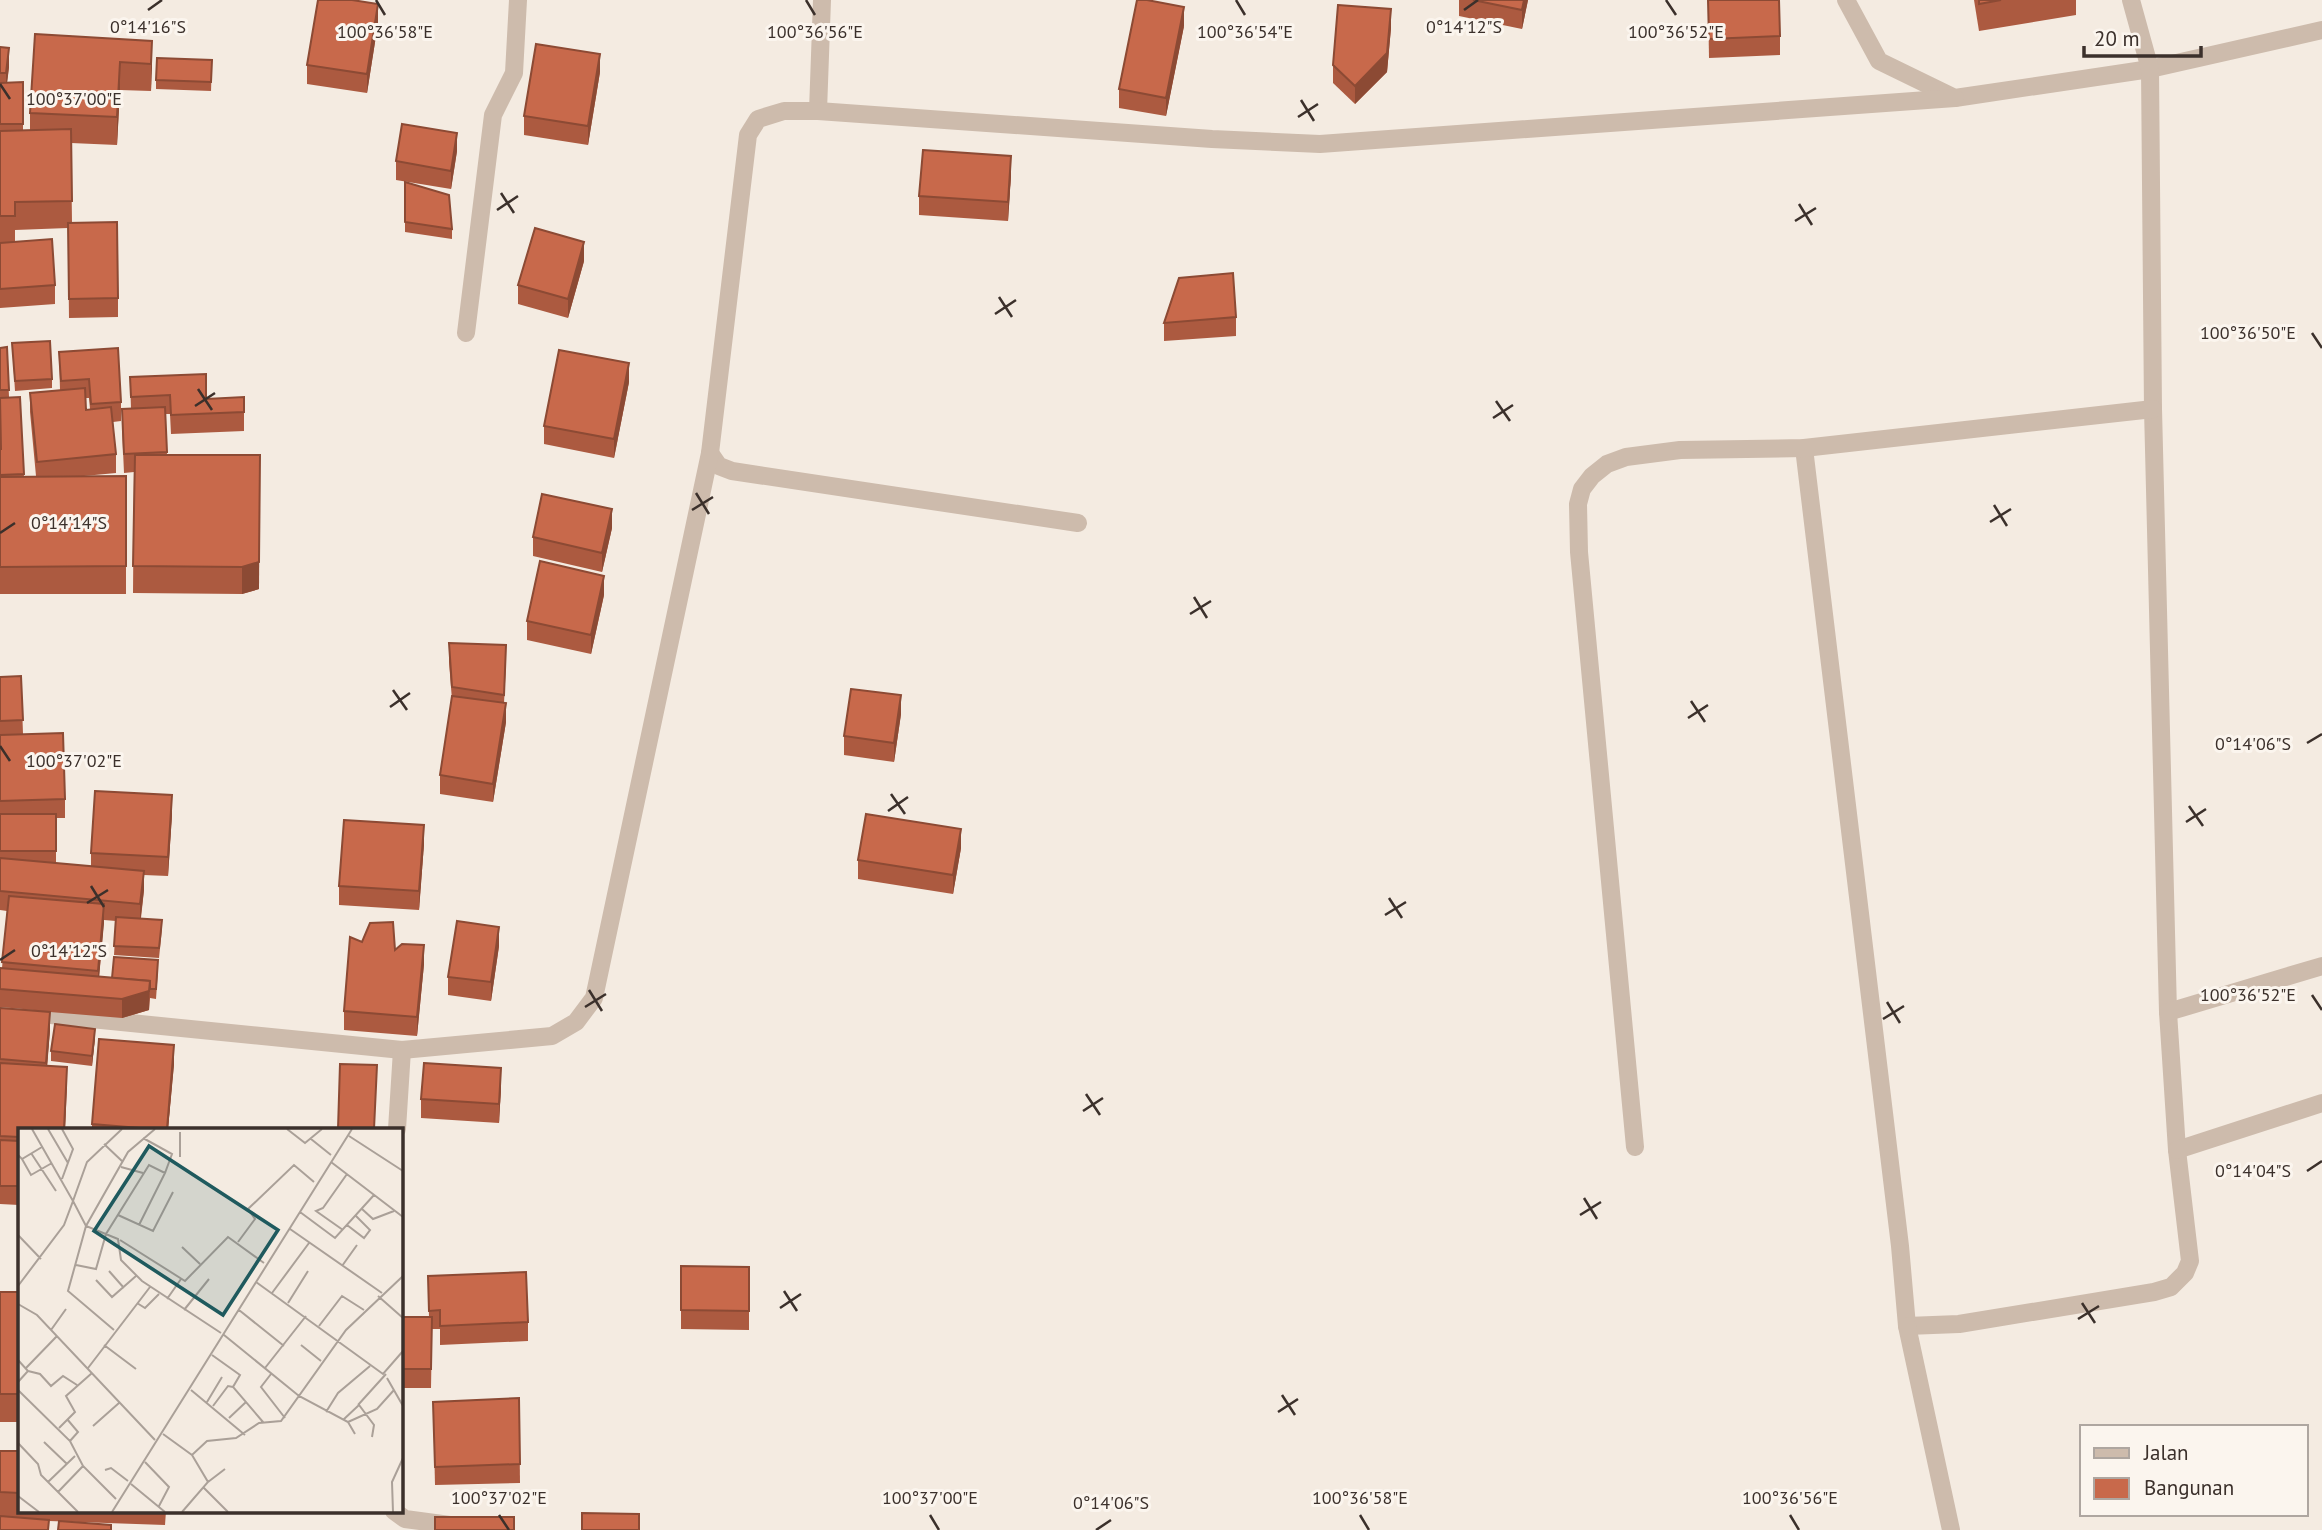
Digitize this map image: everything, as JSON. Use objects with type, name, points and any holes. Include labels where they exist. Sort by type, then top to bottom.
[{"type":"street","points":[[466,333],[493,115],[514,73],[518,0]]},
{"type":"street","points":[[818,111],[822,0]]},
{"type":"street","points":[[1846,0],[1879,61],[1955,98]]},
{"type":"street","points":[[1907,1326],[1959,1324],[2128,1297],[2171,1287],[2185,1273],[2190,1261],[2177,1150],[2168,1012],[2153,409],[2150,69],[2131,0]]},
{"type":"street","points":[[0,1010],[402,1050],[552,1036],[576,1022],[594,998],[710,453],[748,135],[758,119],[784,111],[818,111],[1320,144],[1955,98],[2150,69],[2322,30]]},
{"type":"street","points":[[1635,1147],[1579,552],[1578,503],[1582,489],[1592,476],[1607,464],[1626,457],[1680,450],[1804,448],[2153,409]]},
{"type":"street","points":[[1804,448],[1899,1233],[1907,1326],[1951,1530]]},
{"type":"street","points":[[710,453],[719,466],[732,471],[1078,523]]},
{"type":"street","points":[[2168,1012],[2322,966]]},
{"type":"street","points":[[397,1128],[402,1050]]},
{"type":"street","points":[[2177,1150],[2322,1103]]},
{"type":"street","points":[[395,1512],[405,1519],[430,1524],[479,1527]]},
{"type":"building","points":[[318,0],[352,0],[378,4],[367,74],[307,65]]},
{"type":"building","points":[[1137,0],[1184,7],[1166,98],[1119,89]]},
{"type":"building","points":[[1473,0],[1524,0],[1522,10]]},
{"type":"building","points":[[1708,0],[1779,0],[1780,36],[1709,39]]},
{"type":"building","points":[[1979,0],[2001,0],[1979,4]]},
{"type":"building","points":[[1338,5],[1391,9],[1387,53],[1355,86],[1333,65]]},
{"type":"building","points":[[35,34],[152,41],[151,64],[120,62],[117,117],[30,113]]},
{"type":"building","points":[[536,44],[600,54],[588,126],[524,116]]},
{"type":"building","points":[[0,47],[9,48],[6,73],[0,73]]},
{"type":"building","points":[[157,58],[212,60],[211,82],[156,80]]},
{"type":"building","points":[[23,82],[23,124],[0,124],[0,83]]},
{"type":"building","points":[[402,124],[457,133],[451,171],[396,161]]},
{"type":"building","points":[[71,129],[72,201],[15,202],[15,216],[0,216],[0,131]]},
{"type":"building","points":[[923,150],[1011,156],[1008,202],[919,196]]},
{"type":"building","points":[[405,182],[449,195],[452,229],[405,222]]},
{"type":"building","points":[[117,222],[118,298],[69,299],[68,223]]},
{"type":"building","points":[[535,228],[584,242],[568,299],[518,285]]},
{"type":"building","points":[[52,239],[55,285],[0,289],[0,243]]},
{"type":"building","points":[[1233,273],[1236,317],[1164,323],[1179,278]]},
{"type":"building","points":[[50,341],[52,379],[15,381],[12,343]]},
{"type":"building","points":[[7,347],[9,390],[0,390],[0,348]]},
{"type":"building","points":[[118,348],[121,402],[91,404],[89,379],[61,381],[59,352]]},
{"type":"building","points":[[559,350],[629,363],[614,439],[544,426]]},
{"type":"building","points":[[206,374],[206,399],[244,397],[244,412],[171,415],[170,395],[131,397],[130,377]]},
{"type":"building","points":[[85,388],[86,410],[111,407],[116,454],[37,462],[30,393]]},
{"type":"building","points":[[20,397],[24,474],[0,475],[0,398]]},
{"type":"building","points":[[165,407],[167,452],[124,454],[122,409]]},
{"type":"building","points":[[135,455],[260,455],[259,562],[242,567],[133,566]]},
{"type":"building","points":[[126,476],[126,566],[0,567],[0,477]]},
{"type":"building","points":[[542,494],[612,509],[602,553],[533,537]]},
{"type":"building","points":[[540,561],[604,576],[591,635],[527,621]]},
{"type":"building","points":[[449,643],[506,645],[504,695],[452,687]]},
{"type":"building","points":[[21,676],[23,720],[0,721],[0,677]]},
{"type":"building","points":[[851,689],[901,695],[894,743],[844,736]]},
{"type":"building","points":[[452,696],[506,703],[493,784],[440,775]]},
{"type":"building","points":[[63,733],[65,799],[0,801],[0,735]]},
{"type":"building","points":[[95,791],[172,795],[168,857],[91,853]]},
{"type":"building","points":[[0,814],[56,814],[56,851],[0,851]]},
{"type":"building","points":[[866,814],[961,829],[953,875],[858,860]]},
{"type":"building","points":[[344,820],[424,825],[419,891],[339,886]]},
{"type":"building","points":[[0,858],[144,871],[140,904],[0,891]]},
{"type":"building","points":[[9,896],[104,904],[98,971],[2,962]]},
{"type":"building","points":[[116,917],[162,920],[159,948],[114,946]]},
{"type":"building","points":[[457,921],[499,927],[491,982],[448,977]]},
{"type":"building","points":[[393,922],[395,950],[402,944],[424,945],[417,1017],[344,1011],[350,937],[362,942],[370,923]]},
{"type":"building","points":[[114,957],[158,960],[156,989],[150,989],[150,981],[112,978]]},
{"type":"building","points":[[0,968],[150,981],[149,991],[122,999],[0,989]]},
{"type":"building","points":[[0,1008],[50,1012],[46,1063],[0,1059]]},
{"type":"building","points":[[55,1024],[95,1029],[92,1056],[51,1051]]},
{"type":"building","points":[[99,1039],[174,1045],[167,1128],[92,1124]]},
{"type":"building","points":[[0,1063],[67,1067],[64,1128],[18,1128],[18,1137],[0,1136]]},
{"type":"building","points":[[424,1063],[501,1068],[499,1104],[421,1099]]},
{"type":"building","points":[[340,1064],[377,1065],[374,1128],[338,1128]]},
{"type":"building","points":[[0,1140],[18,1141],[18,1186],[0,1186]]},
{"type":"building","points":[[681,1266],[749,1267],[749,1311],[681,1310]]},
{"type":"building","points":[[526,1272],[528,1322],[440,1326],[440,1310],[429,1311],[428,1276]]},
{"type":"building","points":[[0,1292],[18,1292],[18,1394],[0,1394]]},
{"type":"building","points":[[402,1317],[432,1317],[431,1369],[402,1369]]},
{"type":"building","points":[[519,1398],[520,1464],[435,1467],[433,1402]]},
{"type":"building","points":[[0,1451],[18,1451],[18,1493],[0,1492]]},
{"type":"building","points":[[582,1513],[639,1514],[639,1530],[582,1530]]},
{"type":"building","points":[[0,1516],[49,1520],[48,1530],[0,1530]]},
{"type":"building","points":[[435,1517],[514,1517],[514,1530],[435,1530]]},
{"type":"building","points":[[59,1521],[111,1525],[111,1530],[58,1530]]}]
